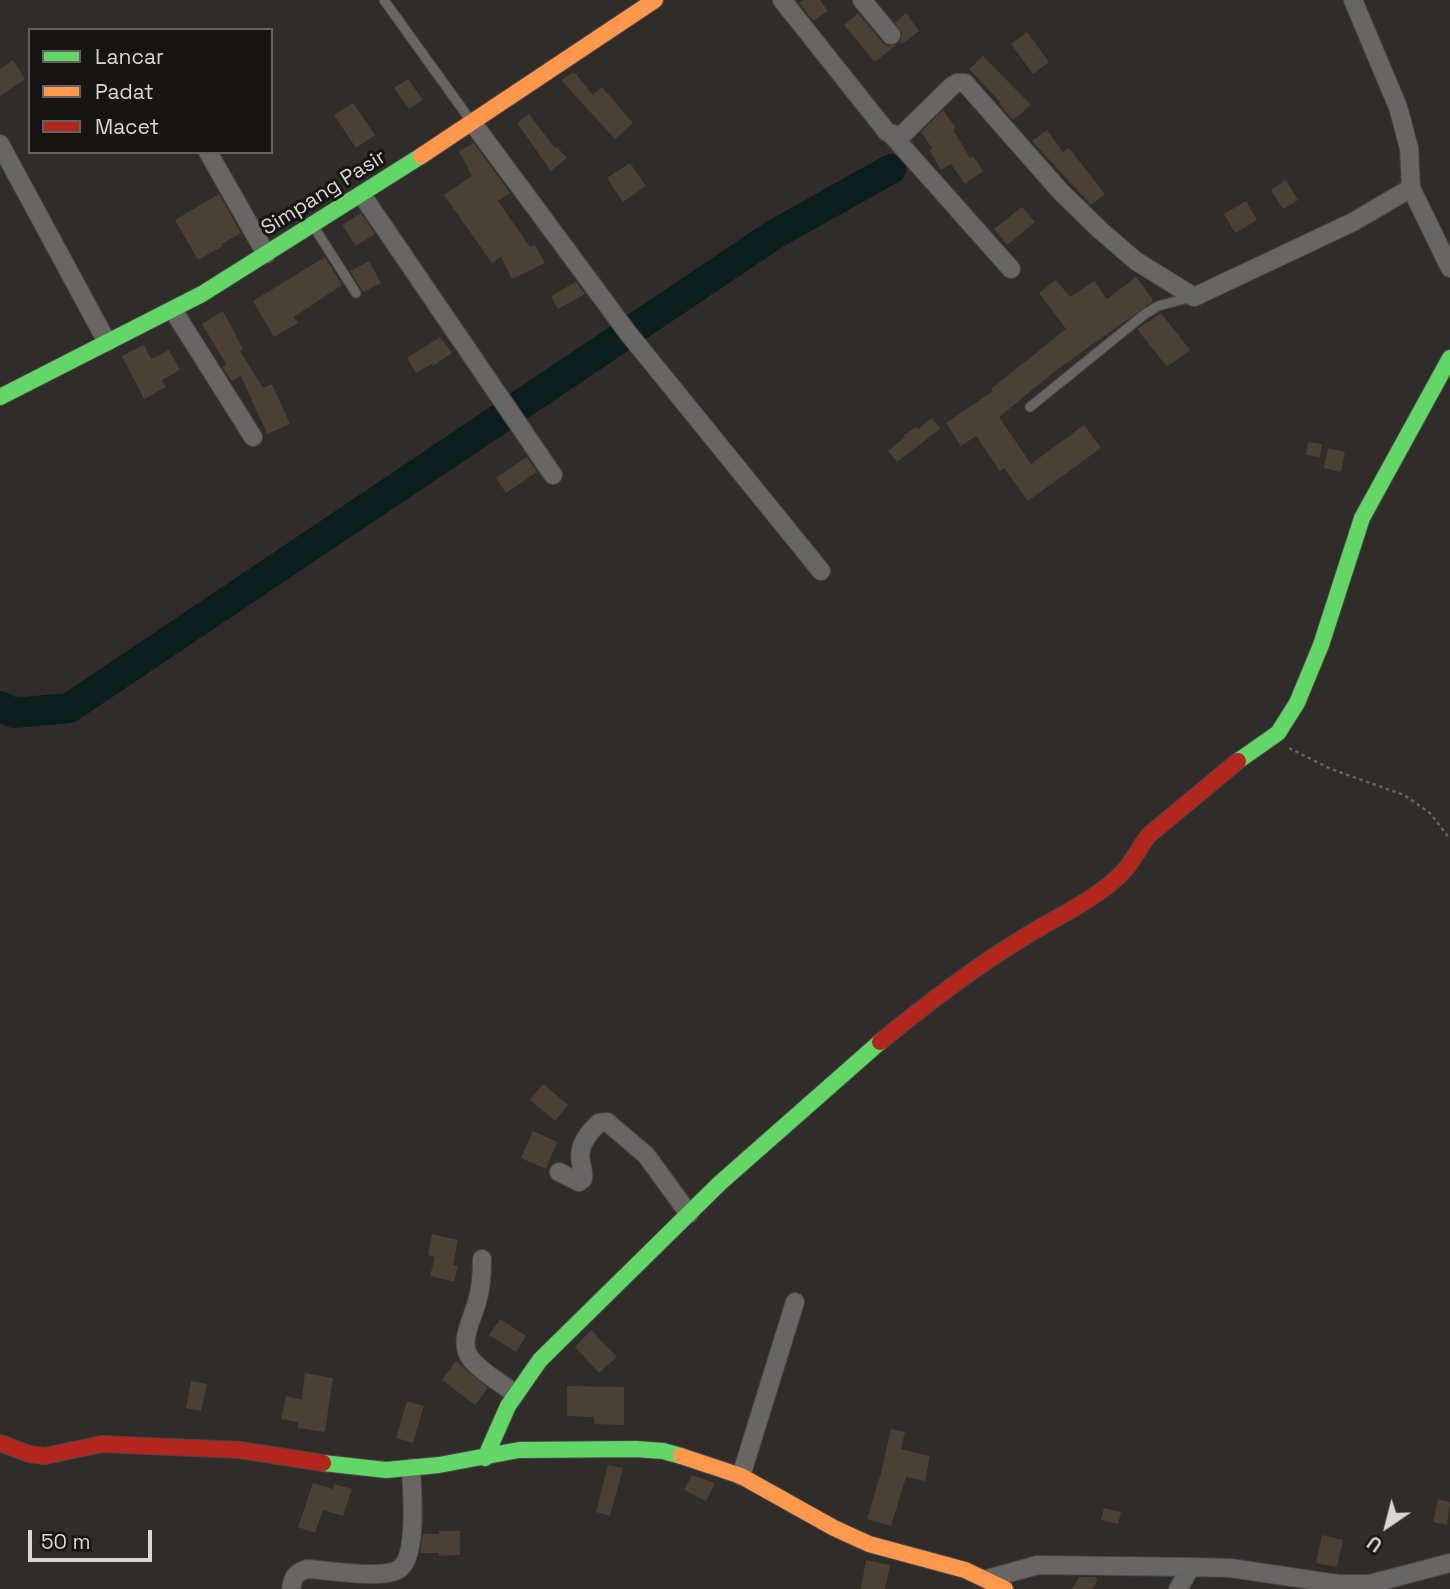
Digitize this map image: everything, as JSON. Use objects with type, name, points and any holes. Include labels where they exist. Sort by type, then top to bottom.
[{"type":"street","name":"Simpang Pasir","points":[[0,397],[173,310],[266,254],[362,195],[655,0]]},
{"type":"street","points":[[782,0],[881,127],[892,135],[1011,269]]},
{"type":"street","points":[[862,0],[891,35]]},
{"type":"street","points":[[1353,0],[1398,107],[1409,148],[1411,188],[1450,268]]},
{"type":"street","points":[[892,135],[903,134],[952,86],[965,83],[1061,192],[1100,230],[1136,261],[1194,297],[1353,222],[1411,188]]},
{"type":"street","points":[[472,122],[622,324],[821,571]]},
{"type":"street","points":[[0,144],[107,342]]},
{"type":"street","points":[[209,154],[266,254]]},
{"type":"street","points":[[362,195],[553,475]]},
{"type":"street","points":[[173,310],[253,437]]},
{"type":"street","points":[[485,1458],[495,1428],[514,1393],[540,1360],[777,1130],[926,1004],[1017,941],[1108,886],[1124,872],[1137,849],[1149,835],[1235,763],[1270,740],[1282,727],[1297,703],[1321,645],[1362,518],[1450,358]]},
{"type":"street","points":[[559,1172],[574,1181],[583,1179],[584,1171],[580,1160],[582,1145],[594,1127],[607,1122],[646,1155],[689,1214]]},
{"type":"street","points":[[482,1259],[478,1301],[468,1327],[467,1350],[470,1358],[514,1393]]},
{"type":"street","points":[[741,1476],[795,1302]]},
{"type":"street","points":[[0,1443],[29,1454],[45,1456],[102,1444],[135,1445],[240,1450],[386,1470],[485,1458],[519,1450],[636,1449],[686,1457],[741,1476],[834,1528],[869,1544],[965,1570],[987,1578],[1005,1589]]},
{"type":"street","points":[[291,1589],[293,1576],[307,1569],[366,1574],[391,1573],[400,1569],[408,1555],[411,1537],[411,1468]]},
{"type":"street","points":[[987,1578],[1038,1565],[1191,1567],[1230,1568],[1338,1584],[1370,1584],[1450,1563]]},
{"type":"street","points":[[1178,1589],[1191,1567]]},
{"type":"lane","points":[[384,0],[472,122]]},
{"type":"lane","points":[[313,225],[356,293]]},
{"type":"lane","points":[[1030,407],[1144,314],[1158,306],[1194,297]]},
{"type":"path","points":[[1270,740],[1331,769],[1404,795],[1425,807],[1450,839]]},
{"type":"building","points":[[804,0],[820,0],[828,11],[813,21],[799,3]]},
{"type":"building","points":[[858,13],[883,43],[888,46],[897,44],[875,62],[844,25]]},
{"type":"building","points":[[906,13],[919,31],[902,44],[899,43],[902,34],[895,23]]},
{"type":"building","points":[[1027,32],[1049,62],[1033,74],[1011,44]]},
{"type":"building","points":[[983,56],[1031,105],[1013,120],[969,69]]},
{"type":"building","points":[[13,60],[25,79],[0,96],[0,69]]},
{"type":"building","points":[[574,72],[593,95],[602,87],[633,123],[615,139],[561,80]]},
{"type":"building","points":[[408,79],[423,100],[409,109],[394,88]]},
{"type":"building","points":[[353,103],[375,135],[356,148],[334,115]]},
{"type":"building","points":[[943,110],[956,128],[953,130],[970,158],[973,156],[983,171],[965,184],[951,164],[941,170],[929,150],[932,148],[921,132]]},
{"type":"building","points":[[529,114],[555,148],[567,158],[551,171],[517,123]]},
{"type":"building","points":[[1047,130],[1063,152],[1069,148],[1105,194],[1091,205],[1032,141]]},
{"type":"building","points":[[474,143],[510,193],[498,201],[530,247],[535,245],[545,263],[512,279],[501,257],[492,263],[444,195],[472,176],[459,151]]},
{"type":"building","points":[[630,163],[646,186],[623,202],[607,178]]},
{"type":"building","points":[[1286,180],[1298,200],[1283,209],[1271,190]]},
{"type":"building","points":[[219,194],[241,233],[198,260],[175,220]]},
{"type":"building","points":[[1246,201],[1257,220],[1235,233],[1224,214]]},
{"type":"building","points":[[1022,207],[1035,222],[1007,245],[994,229]]},
{"type":"building","points":[[361,213],[375,234],[356,246],[342,225]]},
{"type":"building","points":[[325,257],[342,285],[294,317],[298,323],[274,337],[253,301]]},
{"type":"building","points":[[369,261],[381,283],[363,292],[350,271]]},
{"type":"building","points":[[1136,277],[1152,302],[1058,369],[999,417],[1031,464],[1084,425],[1101,448],[1028,501],[1004,468],[1000,471],[976,436],[961,446],[946,423],[993,391],[991,389],[1066,329],[1039,293],[1056,280],[1070,297],[1094,281],[1107,299]]},
{"type":"building","points":[[576,282],[585,294],[558,309],[551,296]]},
{"type":"building","points":[[223,311],[243,349],[240,351],[263,388],[272,384],[290,424],[267,434],[241,376],[232,381],[222,367],[226,364],[202,324]]},
{"type":"building","points":[[1161,313],[1190,350],[1167,367],[1137,329]]},
{"type":"building","points":[[440,337],[452,353],[433,366],[432,364],[416,373],[407,358]]},
{"type":"building","points":[[144,345],[151,359],[169,350],[180,370],[162,380],[166,387],[144,399],[122,356]]},
{"type":"building","points":[[932,418],[940,429],[897,462],[888,451],[905,437],[904,435],[916,427],[918,429]]},
{"type":"building","points":[[1308,442],[1322,444],[1320,457],[1306,455]]},
{"type":"building","points":[[1328,448],[1345,452],[1341,472],[1324,468]]},
{"type":"building","points":[[527,457],[537,472],[506,493],[496,478]]},
{"type":"building","points":[[543,1084],[568,1105],[555,1121],[530,1100]]},
{"type":"building","points":[[533,1131],[557,1142],[546,1169],[521,1158]]},
{"type":"building","points":[[432,1234],[458,1240],[453,1265],[458,1266],[454,1282],[430,1276],[435,1257],[428,1255]]},
{"type":"building","points":[[500,1319],[526,1336],[516,1352],[489,1335]]},
{"type":"building","points":[[591,1330],[617,1357],[599,1373],[575,1347]]},
{"type":"building","points":[[456,1361],[488,1388],[475,1405],[442,1380]]},
{"type":"building","points":[[305,1373],[333,1378],[325,1432],[298,1428],[298,1422],[281,1419],[286,1396],[302,1400]]},
{"type":"building","points":[[191,1381],[207,1384],[201,1411],[186,1408]]},
{"type":"building","points":[[567,1386],[624,1387],[624,1425],[594,1424],[594,1417],[567,1416]]},
{"type":"building","points":[[407,1401],[424,1406],[413,1443],[396,1438]]},
{"type":"building","points":[[891,1429],[905,1432],[901,1449],[930,1456],[925,1481],[906,1477],[891,1526],[867,1519]]},
{"type":"building","points":[[608,1465],[623,1468],[610,1516],[596,1512]]},
{"type":"building","points":[[692,1475],[715,1483],[706,1501],[684,1490]]},
{"type":"building","points":[[313,1483],[333,1489],[334,1484],[352,1489],[343,1516],[323,1510],[315,1533],[298,1527]]},
{"type":"building","points":[[1438,1499],[1450,1502],[1447,1525],[1433,1522]]},
{"type":"building","points":[[1104,1508],[1121,1512],[1118,1524],[1101,1520]]},
{"type":"building","points":[[439,1531],[460,1531],[460,1555],[420,1553],[423,1534],[439,1534]]},
{"type":"building","points":[[1322,1535],[1343,1540],[1337,1567],[1316,1563]]},
{"type":"building","points":[[866,1560],[890,1565],[885,1589],[861,1589]]},
{"type":"building","points":[[1079,1577],[1098,1579],[1092,1589],[1072,1589]]},
{"type":"waterway","points":[[0,706],[14,713],[69,708],[775,234],[891,169]]},
{"type":"traffic: fast","points":[[0,397],[202,294],[421,156]]},
{"type":"traffic: fast","points":[[1238,761],[1278,733],[1297,703],[1321,645],[1362,518],[1450,358]]},
{"type":"traffic: fast","points":[[485,1458],[508,1406],[540,1360],[720,1183],[880,1042]]},
{"type":"traffic: fast","points":[[323,1463],[386,1470],[439,1465],[519,1450],[636,1449],[663,1451],[681,1456]]},
{"type":"traffic: slow","points":[[421,156],[655,0]]},
{"type":"traffic: slow","points":[[681,1456],[741,1476],[834,1528],[869,1544],[965,1570],[1005,1589]]},
{"type":"traffic: jam","points":[[880,1042],[982,964],[1110,884],[1129,865],[1149,835],[1238,761]]},
{"type":"traffic: jam","points":[[0,1443],[29,1454],[45,1456],[102,1444],[240,1450],[323,1463]]}]
